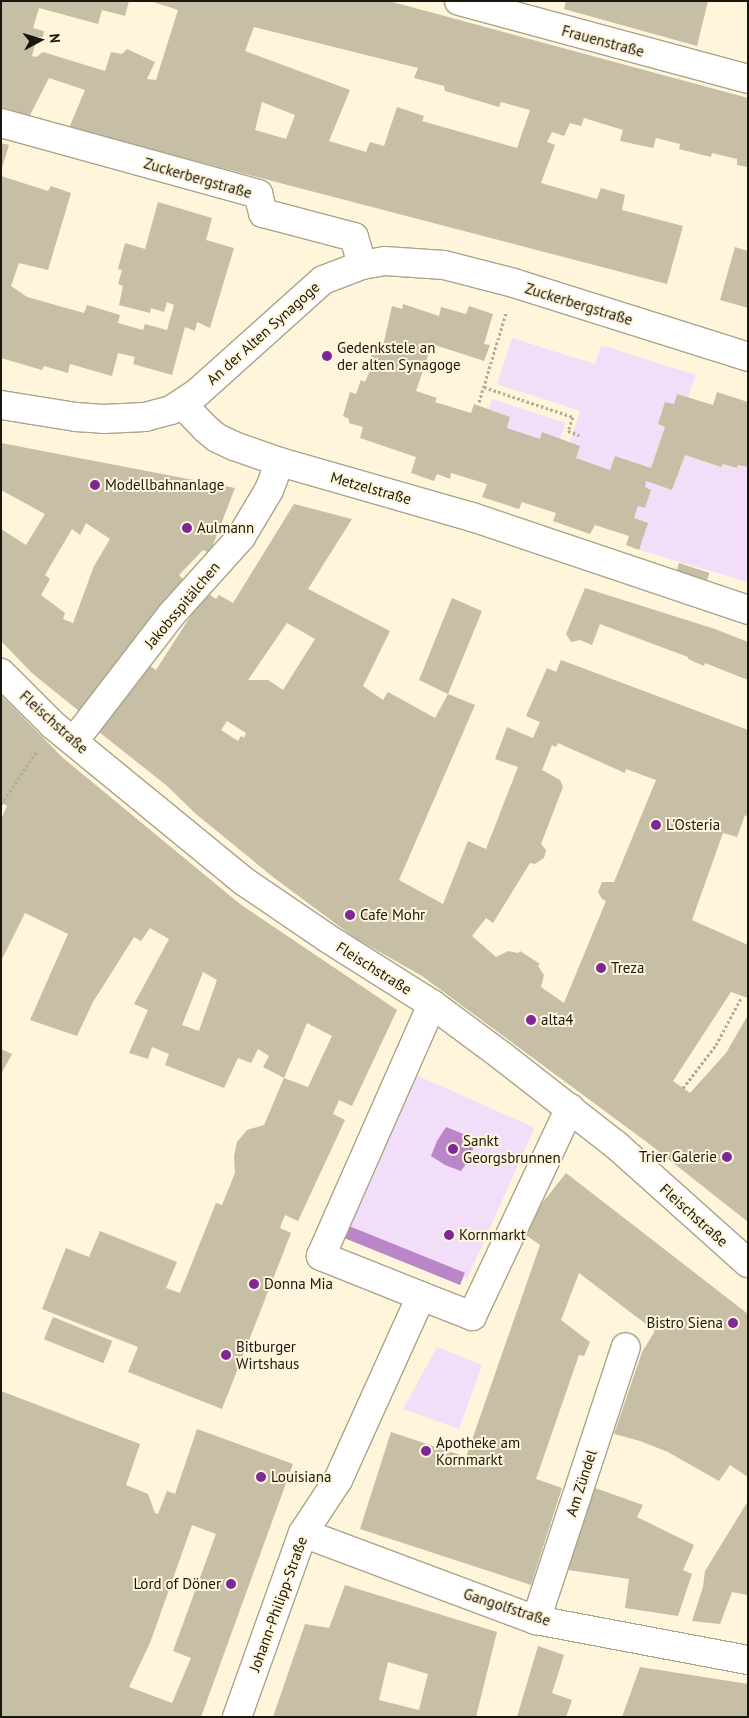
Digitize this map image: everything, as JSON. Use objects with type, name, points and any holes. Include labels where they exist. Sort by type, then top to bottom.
[{"type":"street","name":"Frauenstraße","points":[[459,1],[748,79]]},
{"type":"street","name":"Zuckerbergstraße","points":[[1,122],[258,194],[263,213],[354,237],[362,265]]},
{"type":"street","name":"An der Alten Synagoge","points":[[182,404],[323,280],[362,265],[384,261],[408,262]]},
{"type":"street","name":"Zuckerbergstraße","points":[[408,262],[444,265],[514,283],[748,357]]},
{"type":"street","points":[[1,405],[76,417],[132,419],[158,414],[182,404]]},
{"type":"street","name":"Metzelstraße","points":[[182,404],[218,438],[280,462],[472,517],[748,610]]},
{"type":"street","name":"Jakobsspitälchen","points":[[64,733],[241,537],[269,490],[280,462]]},
{"type":"street","name":"Fleischstraße","points":[[1,673],[64,733],[245,882],[335,943],[432,1004],[570,1108],[635,1161],[748,1264]]},
{"type":"street","points":[[432,1004],[320,1256],[472,1316],[570,1108]]},
{"type":"street","name":"Johann-Philipp-Straße","points":[[237,1717],[303,1533],[338,1480],[421,1296]]},
{"type":"street","name":"Am Zündel","points":[[536,1620],[626,1347]]},
{"type":"street","name":"Gangolfstraße","points":[[303,1533],[536,1620],[748,1660]]},
{"type":"path","points":[[478,402],[514,283]]},
{"type":"path","points":[[484,387],[573,417],[568,431],[579,435]]},
{"type":"path","points":[[1,804],[64,733]]},
{"type":"path","points":[[683,1088],[716,1045],[742,996]]},
{"type":"shaded area","points":[[512,338],[595,364],[601,345],[696,375],[688,397],[677,394],[674,404],[665,402],[658,424],[665,427],[651,468],[615,456],[610,470],[576,458],[570,442],[580,411],[497,384]]},
{"type":"shaded area","points":[[492,399],[566,423],[560,439],[540,439],[507,428],[510,417],[489,409]]},
{"type":"shaded area","points":[[685,455],[721,467],[723,464],[736,468],[738,465],[748,467],[748,582],[639,550],[634,518],[638,506],[645,508],[651,490],[645,487],[646,481],[672,490]]},
{"type":"shaded area","points":[[414,1074],[535,1128],[467,1278],[347,1225]]},
{"type":"shaded area","name":"Sankt Georgsbrunnen","points":[[446,1127],[461,1133],[475,1142],[470,1158],[461,1171],[445,1165],[431,1156],[437,1141]]},
{"type":"shaded area","points":[[349,1226],[465,1273],[460,1285],[344,1238]]},
{"type":"shaded area","points":[[437,1347],[482,1365],[459,1429],[403,1409]]},
{"type":"building","points":[[1,1],[129,1],[125,16],[102,10],[98,24],[39,8],[33,28],[44,31],[43,37],[37,37],[32,56],[36,57],[43,52],[105,71],[111,52],[122,54],[127,49],[155,62],[147,79],[156,80],[178,10],[150,1],[389,1],[748,98],[748,167],[737,165],[737,159],[712,153],[711,157],[679,149],[680,144],[656,138],[653,148],[620,141],[623,130],[584,118],[581,126],[570,123],[564,136],[552,132],[547,142],[555,145],[541,183],[597,199],[601,188],[625,195],[622,210],[683,226],[667,284],[69,128],[85,90],[49,78],[29,117],[1,108]],"holes":[[[254,27],[418,68],[414,78],[444,86],[445,91],[499,107],[501,102],[530,110],[517,148],[422,121],[424,116],[397,107],[384,146],[370,142],[366,152],[329,141],[350,90],[245,51]],[[262,102],[295,115],[286,139],[255,130]]]},
{"type":"building","points":[[566,1],[708,1],[697,46],[564,9]]},
{"type":"building","points":[[1,143],[9,145],[2,168],[1,168]]},
{"type":"building","points":[[1,176],[48,191],[51,186],[71,193],[48,270],[19,263],[11,286],[27,297],[84,313],[87,305],[120,315],[118,323],[143,330],[145,324],[167,330],[174,305],[167,302],[164,312],[151,308],[150,313],[119,305],[123,286],[118,284],[122,270],[118,269],[125,243],[145,249],[158,202],[212,218],[206,240],[234,248],[210,328],[197,322],[195,331],[185,327],[172,375],[133,364],[135,357],[118,353],[112,376],[70,364],[68,373],[44,366],[42,370],[1,358]]},
{"type":"building","points":[[735,247],[748,251],[748,308],[720,300]]},
{"type":"building","points":[[403,304],[439,316],[441,307],[466,314],[469,306],[493,314],[484,344],[490,345],[484,361],[432,344],[416,391],[437,398],[435,402],[471,413],[474,404],[510,417],[507,428],[540,439],[542,432],[580,446],[576,458],[610,470],[615,456],[651,468],[665,427],[658,424],[665,402],[674,404],[677,394],[713,405],[717,392],[748,402],[748,467],[738,465],[737,468],[723,464],[721,467],[685,455],[672,490],[646,481],[645,487],[651,490],[645,508],[638,506],[634,518],[648,523],[639,550],[626,545],[629,536],[595,525],[590,534],[553,521],[556,513],[522,502],[519,509],[482,497],[487,484],[451,473],[450,479],[437,474],[434,481],[411,473],[416,457],[360,438],[363,427],[349,423],[349,419],[343,416],[350,392],[356,394],[361,380],[365,382],[371,368],[367,367],[376,343],[383,346],[392,306],[402,309]]},
{"type":"building","points":[[1,443],[235,488],[210,553],[203,550],[179,575],[185,581],[79,711],[33,674],[1,641],[1,529],[26,545],[45,514],[1,490]],"holes":[[[86,523],[110,539],[94,566],[73,623],[63,619],[65,613],[41,595],[50,579],[45,575],[72,529],[80,535]]]},
{"type":"building","points":[[294,504],[352,519],[308,589],[390,631],[363,686],[383,700],[388,692],[435,718],[448,694],[475,705],[399,880],[443,904],[468,841],[486,849],[518,767],[495,759],[507,727],[533,738],[540,722],[526,716],[547,668],[556,672],[561,660],[748,730],[748,817],[745,815],[737,837],[723,833],[692,920],[748,945],[748,998],[731,992],[673,1081],[690,1093],[726,1053],[748,1015],[748,1222],[648,1143],[422,976],[355,938],[273,877],[196,814],[166,785],[99,732],[150,666],[156,670],[206,592],[216,599],[219,595],[233,603]],"holes":[[[287,623],[315,639],[283,690],[268,680],[248,680]],[[227,721],[246,733],[244,738],[241,736],[238,741],[221,730]],[[558,743],[625,773],[626,769],[656,780],[614,882],[602,882],[598,892],[602,899],[606,901],[564,1003],[541,987],[544,975],[538,966],[540,964],[520,951],[518,953],[508,951],[496,957],[472,936],[486,918],[493,923],[530,863],[535,864],[544,858],[546,850],[541,844],[563,787],[560,780],[542,770],[552,745],[556,747]]]},
{"type":"building","points":[[679,563],[709,573],[706,584],[675,574]]},
{"type":"building","points":[[585,588],[715,629],[748,642],[748,680],[705,663],[704,666],[688,659],[688,657],[600,624],[592,645],[580,640],[571,642],[566,634]]},
{"type":"building","points":[[452,598],[482,611],[448,694],[419,680]]},
{"type":"building","points":[[1,695],[63,758],[240,904],[397,1010],[352,1106],[339,1100],[333,1114],[345,1120],[298,1221],[285,1215],[280,1228],[291,1233],[222,1409],[128,1372],[138,1347],[42,1309],[66,1248],[89,1257],[100,1231],[177,1262],[166,1288],[180,1293],[216,1203],[222,1205],[235,1173],[234,1156],[237,1142],[247,1130],[264,1125],[284,1078],[263,1067],[269,1056],[258,1049],[251,1063],[238,1058],[224,1088],[165,1065],[169,1054],[152,1047],[148,1059],[129,1053],[148,1010],[134,1004],[169,939],[150,928],[141,941],[134,937],[93,1002],[77,1036],[30,1020],[68,934],[25,913],[1,961],[1,819],[7,806],[1,802]],"holes":[[[203,972],[217,980],[199,1031],[182,1025]],[[307,1023],[332,1036],[308,1087],[284,1078]]]},
{"type":"building","points":[[1,1049],[12,1054],[1,1074]]},
{"type":"building","points":[[566,1173],[748,1314],[748,1477],[730,1465],[719,1481],[668,1452],[640,1441],[614,1434],[642,1352],[655,1331],[579,1273],[561,1320],[590,1342],[584,1356],[579,1355],[536,1479],[562,1488],[531,1585],[360,1529],[391,1432],[466,1457],[540,1245],[520,1231]]},
{"type":"building","points":[[53,1317],[112,1341],[103,1363],[44,1339]]},
{"type":"building","points":[[1,1391],[140,1444],[126,1485],[148,1494],[155,1513],[158,1514],[167,1491],[175,1494],[197,1429],[293,1464],[201,1717],[1,1717]],"holes":[[[192,1525],[216,1534],[173,1651],[191,1658],[172,1703],[129,1687],[150,1643]]]},
{"type":"building","points":[[595,1488],[643,1505],[637,1517],[694,1545],[683,1570],[692,1574],[678,1616],[625,1608],[629,1579],[568,1570],[577,1535]]},
{"type":"building","points":[[748,1501],[748,1595],[732,1592],[720,1624],[692,1621],[703,1587],[705,1571]]},
{"type":"building","points":[[345,1585],[497,1632],[476,1717],[273,1717],[305,1624],[329,1628]],"holes":[[[388,1662],[428,1674],[419,1710],[379,1700]]]},
{"type":"building","points":[[538,1646],[564,1655],[552,1693],[572,1700],[566,1717],[517,1717]]},
{"type":"building","points":[[640,1667],[748,1684],[748,1717],[622,1717]]},
{"type":"place","name":"Gedenkstele an der alten Synagoge","points":[[327,356]]},
{"type":"place","name":"Modellbahnanlage","points":[[95,485]]},
{"type":"place","name":"Aulmann","points":[[187,528]]},
{"type":"place","name":"L'Osteria","points":[[656,825]]},
{"type":"place","name":"Cafe Mohr","points":[[350,915]]},
{"type":"place","name":"Treza","points":[[601,968]]},
{"type":"place","name":"alta4","points":[[531,1020]]},
{"type":"place","name":"Sankt Georgsbrunnen","points":[[453,1149]]},
{"type":"place","name":"Trier Galerie","points":[[727,1157]]},
{"type":"place","name":"Kornmarkt","points":[[449,1235]]},
{"type":"place","name":"Donna Mia","points":[[254,1284]]},
{"type":"place","name":"Bistro Siena","points":[[733,1323]]},
{"type":"place","name":"Bitburger Wirtshaus","points":[[226,1355]]},
{"type":"place","name":"Apotheke am Kornmarkt","points":[[426,1451]]},
{"type":"place","name":"Louisiana","points":[[261,1477]]},
{"type":"place","name":"Lord of Döner","points":[[231,1584]]}]
